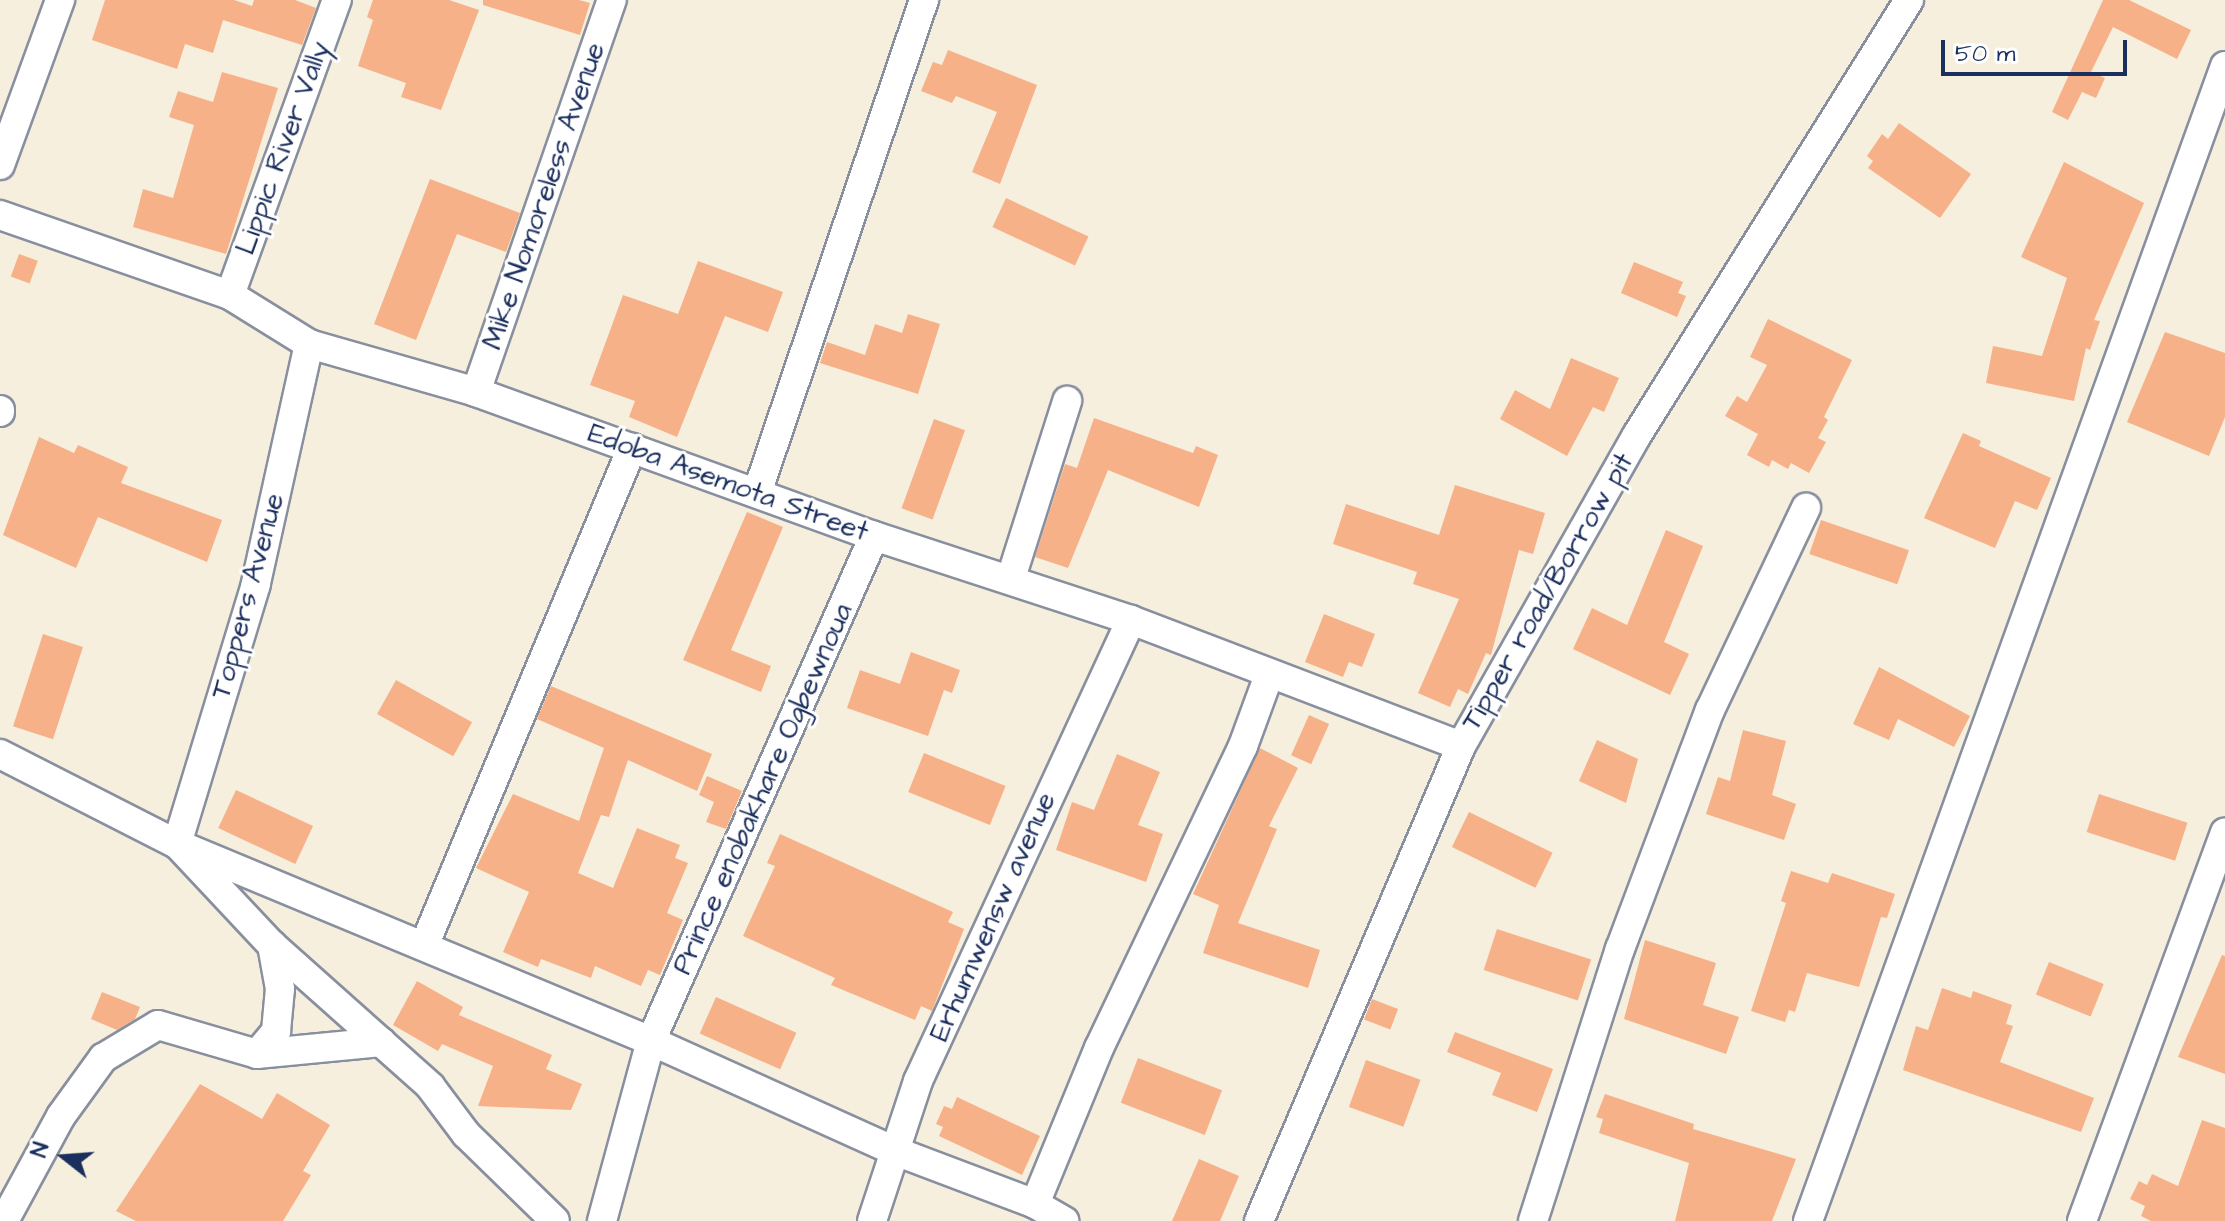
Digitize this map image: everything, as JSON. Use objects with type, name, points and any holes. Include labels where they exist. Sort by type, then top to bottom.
[{"type":"street","points":[[0,165],[60,0]]},
{"type":"street","name":"Lippic River Vally","points":[[230,295],[337,0]]},
{"type":"street","name":"Mike Nomoreless Avenue","points":[[476,392],[612,0]]},
{"type":"street","points":[[757,493],[924,0]]},
{"type":"street","name":"Tipper road/Borrow pit","points":[[1259,1221],[1461,746],[1637,435],[1909,0]]},
{"type":"street","points":[[1808,1221],[2225,66]]},
{"type":"street","name":"Edoba Asemota Street","points":[[0,215],[230,295],[309,344],[476,392],[874,536],[1011,578],[1131,620],[1461,746]]},
{"type":"street","name":"Toppers Avenue","points":[[177,844],[256,584],[309,344]]},
{"type":"street","points":[[1011,578],[1067,401]]},
{"type":"street","points":[[424,946],[632,448]]},
{"type":"street","points":[[1533,1221],[1620,949],[1710,710],[1806,508]]},
{"type":"street","name":"Prince enobakhare Ogbewnoua","points":[[602,1221],[651,1041],[874,536]]},
{"type":"street","name":"Erhumwensw avenue","points":[[872,1221],[918,1081],[1131,620]]},
{"type":"street","points":[[1035,1204],[1099,1048],[1243,746],[1269,675]]},
{"type":"street","points":[[0,754],[177,844],[651,1041],[895,1151],[1035,1204],[1065,1221]]},
{"type":"street","points":[[2082,1221],[2225,833]]},
{"type":"street","points":[[2082,1221],[2225,843]]},
{"type":"street","points":[[177,844],[272,945],[430,1086],[466,1134],[555,1221]]},
{"type":"street","points":[[257,1054],[276,1031],[280,989],[272,945]]},
{"type":"street","points":[[4,1221],[61,1116],[103,1058],[158,1025],[257,1054],[381,1042]]},
{"type":"building","points":[[105,0],[234,0],[252,6],[254,0],[295,0],[316,8],[302,45],[223,20],[213,53],[185,44],[177,69],[92,40]]},
{"type":"building","points":[[373,0],[449,0],[479,10],[441,110],[401,97],[406,83],[358,66],[373,20],[367,17]]},
{"type":"building","points":[[483,0],[579,0],[590,3],[580,35],[483,5]]},
{"type":"building","points":[[2103,0],[2129,0],[2191,30],[2177,59],[2113,27],[2091,72],[2105,78],[2096,98],[2082,92],[2068,120],[2052,112]]},
{"type":"building","points":[[948,50],[1037,85],[1000,184],[972,172],[997,112],[956,96],[952,103],[921,91],[933,62],[942,65]]},
{"type":"building","points":[[222,72],[278,88],[226,254],[133,227],[143,189],[173,198],[194,125],[169,117],[178,91],[213,102]]},
{"type":"building","points":[[1899,123],[1971,174],[1940,218],[1868,168],[1873,161],[1867,156],[1882,134],[1888,139]]},
{"type":"building","points":[[2064,162],[2144,203],[2094,320],[2100,321],[2090,350],[2086,348],[2074,401],[1986,383],[1993,346],[2042,356],[2067,278],[2021,257]]},
{"type":"building","points":[[430,179],[520,213],[506,252],[457,234],[416,340],[374,324]]},
{"type":"building","points":[[1006,198],[1088,236],[1075,265],[992,227]]},
{"type":"building","points":[[19,254],[38,261],[30,283],[11,277]]},
{"type":"building","points":[[698,261],[783,292],[768,332],[725,316],[677,437],[629,417],[635,401],[590,385],[623,295],[678,314]]},
{"type":"building","points":[[1634,262],[1683,282],[1678,293],[1686,296],[1677,317],[1621,293]]},
{"type":"building","points":[[908,314],[940,324],[918,394],[820,363],[827,342],[865,355],[875,324],[902,333]]},
{"type":"building","points":[[1768,319],[1852,360],[1824,417],[1828,420],[1818,438],[1826,442],[1809,473],[1791,463],[1788,469],[1772,460],[1769,467],[1747,455],[1758,434],[1725,416],[1737,396],[1747,402],[1767,365],[1750,357]]},
{"type":"building","points":[[2165,332],[2225,353],[2225,417],[2209,456],[2127,422]]},
{"type":"building","points":[[1571,358],[1619,378],[1604,412],[1593,407],[1567,456],[1500,419],[1515,390],[1550,409]]},
{"type":"building","points":[[1094,418],[1193,453],[1196,446],[1218,455],[1199,507],[1108,470],[1068,568],[1035,557],[1065,464],[1077,468]]},
{"type":"building","points":[[934,419],[965,430],[933,520],[902,508]]},
{"type":"building","points":[[1963,433],[1981,441],[1979,446],[2051,478],[2037,510],[2015,501],[1995,548],[1924,518]]},
{"type":"building","points":[[39,437],[74,453],[78,445],[128,467],[121,483],[222,520],[207,562],[98,517],[76,568],[3,535]]},
{"type":"building","points":[[1455,485],[1545,513],[1533,554],[1519,550],[1491,655],[1486,653],[1468,694],[1458,689],[1450,707],[1418,693],[1459,599],[1413,584],[1417,572],[1333,544],[1346,504],[1439,535]]},
{"type":"building","points":[[747,512],[783,527],[731,650],[771,666],[761,692],[683,660]]},
{"type":"building","points":[[1821,520],[1909,550],[1897,584],[1809,554]]},
{"type":"building","points":[[1666,530],[1703,546],[1664,642],[1689,654],[1670,695],[1573,649],[1592,608],[1627,625]]},
{"type":"building","points":[[1324,614],[1375,634],[1362,667],[1349,662],[1343,677],[1305,662]]},
{"type":"building","points":[[43,634],[83,647],[53,739],[13,726]]},
{"type":"building","points":[[911,652],[960,670],[952,693],[944,690],[928,736],[847,708],[860,670],[900,684]]},
{"type":"building","points":[[1879,667],[1970,716],[1954,747],[1898,719],[1889,740],[1853,724]]},
{"type":"building","points":[[396,680],[472,722],[453,756],[377,714]]},
{"type":"building","points":[[551,686],[712,754],[697,791],[628,760],[609,817],[601,815],[578,873],[613,888],[637,828],[680,845],[675,858],[688,863],[667,913],[683,920],[660,975],[648,970],[641,986],[595,966],[591,978],[541,959],[538,967],[503,952],[529,892],[476,868],[513,794],[579,821],[604,748],[537,719]]},
{"type":"building","points":[[1309,715],[1329,724],[1311,764],[1291,755]]},
{"type":"building","points":[[1743,730],[1786,741],[1772,795],[1796,804],[1784,840],[1706,814],[1718,777],[1730,781]]},
{"type":"building","points":[[1597,740],[1638,759],[1626,803],[1579,781]]},
{"type":"building","points":[[1260,748],[1298,768],[1269,826],[1277,829],[1238,923],[1320,950],[1308,988],[1203,953],[1219,905],[1193,894]]},
{"type":"building","points":[[924,753],[1006,786],[990,825],[908,792]]},
{"type":"building","points":[[1117,754],[1160,772],[1138,825],[1163,834],[1146,882],[1056,850],[1072,802],[1094,810]]},
{"type":"building","points":[[707,776],[742,791],[726,829],[706,822],[714,802],[699,795]]},
{"type":"building","points":[[236,790],[313,826],[295,864],[218,828]]},
{"type":"building","points":[[2099,794],[2187,823],[2175,861],[2087,832]]},
{"type":"building","points":[[1469,812],[1553,853],[1535,888],[1452,847]]},
{"type":"building","points":[[780,834],[953,912],[948,922],[964,929],[932,1011],[921,1006],[915,1020],[831,985],[835,978],[743,936],[775,866],[767,863]]},
{"type":"building","points":[[1791,871],[1828,883],[1832,873],[1895,894],[1887,918],[1881,917],[1859,987],[1807,973],[1795,1012],[1789,1010],[1785,1022],[1751,1011],[1786,903],[1781,901]]},
{"type":"building","points":[[1497,929],[1591,960],[1578,1000],[1484,970]]},
{"type":"building","points":[[1645,940],[1716,963],[1703,1005],[1739,1017],[1726,1054],[1624,1019]]},
{"type":"building","points":[[2222,955],[2225,956],[2225,1074],[2178,1057]]},
{"type":"building","points":[[2049,962],[2104,984],[2091,1017],[2036,994]]},
{"type":"building","points":[[417,981],[463,1007],[459,1015],[552,1055],[546,1069],[582,1084],[571,1110],[478,1106],[493,1066],[442,1044],[438,1051],[393,1025]]},
{"type":"building","points":[[1942,988],[1971,998],[1973,991],[2012,1005],[2006,1024],[2013,1026],[2000,1062],[2094,1098],[2081,1132],[1903,1070],[1916,1026],[1928,1030]]},
{"type":"building","points":[[102,992],[140,1007],[135,1019],[117,1030],[91,1019]]},
{"type":"building","points":[[716,997],[796,1033],[780,1069],[700,1034]]},
{"type":"building","points":[[1372,999],[1398,1009],[1390,1030],[1364,1020]]},
{"type":"building","points":[[1455,1032],[1553,1069],[1537,1112],[1492,1095],[1501,1073],[1447,1052]]},
{"type":"building","points":[[1138,1058],[1222,1090],[1205,1135],[1121,1103]]},
{"type":"building","points":[[1366,1060],[1421,1080],[1403,1127],[1349,1107]]},
{"type":"building","points":[[200,1084],[262,1119],[277,1093],[330,1125],[303,1171],[311,1175],[283,1221],[136,1221],[116,1211]]},
{"type":"building","points":[[1605,1094],[1694,1124],[1693,1129],[1796,1159],[1772,1221],[1675,1221],[1689,1163],[1599,1133],[1603,1119],[1596,1117]]},
{"type":"building","points":[[957,1097],[1040,1136],[1022,1175],[939,1136],[943,1127],[936,1124],[944,1106],[952,1109]]},
{"type":"building","points":[[2202,1120],[2225,1128],[2225,1221],[2151,1221],[2141,1216],[2145,1206],[2130,1199],[2139,1181],[2147,1185],[2152,1174],[2178,1186]]},
{"type":"building","points":[[1199,1159],[1239,1176],[1220,1221],[1172,1221]]}]
